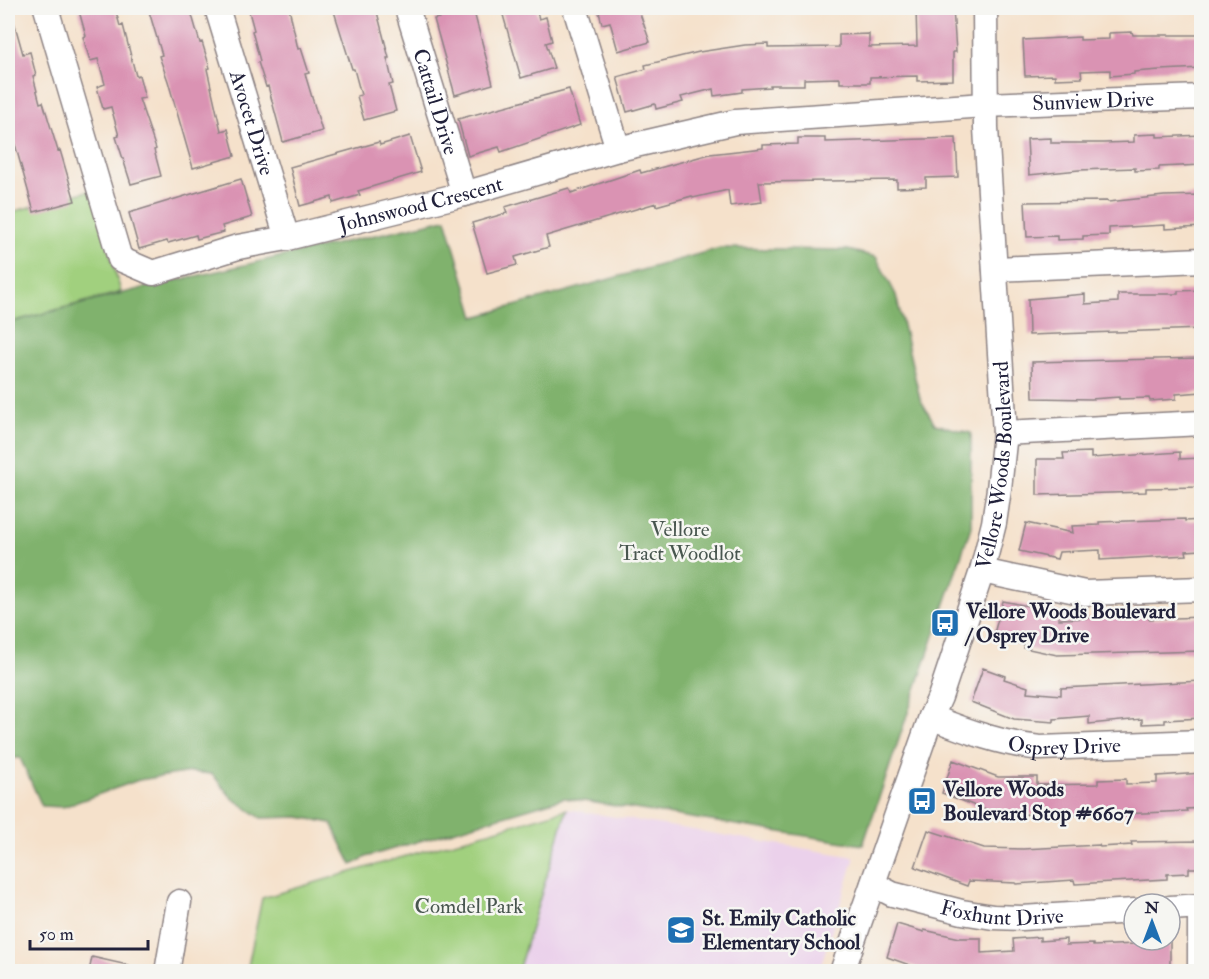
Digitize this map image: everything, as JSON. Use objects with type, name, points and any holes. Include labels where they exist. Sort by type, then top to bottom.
[{"type":"street","name":"Johnswood Crescent","points":[[46,8],[120,259],[153,273],[238,247],[287,238],[464,194],[618,149],[735,122],[985,105]]},
{"type":"street","name":"Avocet Drive","points":[[217,8],[287,238]]},
{"type":"street","name":"Cattail Drive","points":[[406,8],[464,194]]},
{"type":"street","points":[[575,8],[618,149]]},
{"type":"street","name":"Vellore Woods Boulevard","points":[[842,972],[940,697],[982,571],[994,523],[1005,433],[985,105],[985,8]]},
{"type":"street","name":"Sunview Drive","points":[[985,105],[1202,97]]},
{"type":"street","points":[[995,269],[1202,260]]},
{"type":"street","points":[[1005,433],[1202,423]]},
{"type":"street","points":[[982,571],[1085,593],[1113,594],[1202,589]]},
{"type":"street","name":"Osprey Drive","points":[[931,717],[989,738],[1040,748],[1202,742]]},
{"type":"street","name":"Foxhunt Drive","points":[[873,884],[892,894],[962,912],[993,917],[1022,918],[1122,912]]},
{"type":"street","points":[[166,972],[179,902]]},
{"type":"street","points":[[1182,907],[1201,906],[1200,972]]},
{"type":"shaded area","name":"St. Emily Catholic Elementary School","points":[[567,809],[855,857],[819,971],[518,972]]},
{"type":"green space","points":[[92,190],[121,292],[8,323],[8,213]]},
{"type":"green space","name":"Vellore Tract Woodlot","points":[[446,219],[475,317],[720,248],[848,250],[876,257],[896,295],[920,399],[935,424],[971,433],[971,527],[863,845],[564,798],[366,857],[352,865],[331,823],[299,817],[261,818],[232,798],[212,774],[191,772],[139,780],[63,807],[42,806],[20,758],[8,758],[8,323],[143,288]]},
{"type":"green space","name":"Comdel Park","points":[[567,809],[518,971],[247,971],[262,898]]},
{"type":"building","points":[[91,8],[115,8],[120,26],[123,25],[136,76],[139,75],[145,98],[139,99],[156,149],[154,150],[161,176],[131,184],[116,137],[119,136],[111,107],[103,109],[97,87],[105,84],[98,59],[90,61],[83,37],[86,36],[79,11]]},
{"type":"building","points":[[148,8],[190,8],[210,68],[207,69],[221,131],[228,129],[235,156],[193,168],[159,56],[162,55]]},
{"type":"building","points":[[248,8],[289,8],[298,49],[301,48],[309,73],[305,74],[322,131],[283,142],[268,86],[266,87],[258,62],[260,61]]},
{"type":"building","points":[[333,8],[376,8],[389,58],[387,58],[393,84],[389,85],[396,111],[364,120],[357,96],[361,95],[354,69],[352,69]]},
{"type":"building","points":[[436,8],[473,8],[493,84],[455,95],[434,19],[439,18]]},
{"type":"building","points":[[501,8],[536,8],[539,19],[546,17],[552,41],[546,43],[554,68],[521,78]]},
{"type":"building","points":[[598,8],[638,8],[650,42],[618,51],[610,22],[602,24]]},
{"type":"building","points":[[916,8],[953,8],[956,52],[953,52],[953,80],[917,81],[917,76],[870,77],[870,83],[840,83],[840,78],[804,79],[804,85],[770,85],[770,87],[742,89],[742,92],[714,96],[713,89],[681,97],[683,102],[656,109],[655,104],[627,112],[617,77],[646,69],[645,65],[699,52],[745,45],[768,44],[768,48],[839,47],[839,35],[869,34],[869,47],[917,46]]},
{"type":"building","points":[[11,11],[23,54],[30,52],[40,103],[43,102],[75,201],[34,212],[8,119],[8,12]]},
{"type":"building","points":[[1132,32],[1133,35],[1202,35],[1202,68],[1134,72],[1134,74],[1110,76],[1110,70],[1081,71],[1082,78],[1055,79],[1055,75],[1025,76],[1023,40],[1080,37],[1080,40],[1109,39],[1109,33]]},
{"type":"building","points":[[569,89],[580,125],[501,152],[499,147],[468,156],[458,119]]},
{"type":"building","points":[[1157,134],[1157,137],[1202,135],[1202,165],[1159,167],[1159,170],[1135,171],[1135,168],[1079,170],[1029,175],[1027,139],[1051,138],[1051,143],[1134,142],[1134,135]]},
{"type":"building","points":[[410,136],[421,172],[358,191],[360,195],[333,203],[332,197],[300,206],[290,167],[379,142],[380,145]]},
{"type":"building","points":[[798,138],[825,138],[825,142],[956,138],[958,177],[926,178],[926,187],[897,188],[897,180],[759,182],[762,202],[730,206],[728,190],[693,198],[692,196],[656,206],[656,203],[546,236],[549,247],[515,257],[517,265],[487,273],[472,223],[507,213],[505,207],[569,188],[571,193],[640,170],[641,173],[710,154],[763,148],[763,145],[798,144]]},
{"type":"building","points":[[241,179],[252,217],[222,226],[224,232],[197,239],[196,235],[139,249],[129,213]]},
{"type":"building","points":[[1202,195],[1202,227],[1165,229],[1165,225],[1109,228],[1109,235],[1083,236],[1083,239],[1057,240],[1057,236],[1027,237],[1025,202],[1108,202],[1164,196]]},
{"type":"building","points":[[1202,290],[1202,329],[1029,335],[1028,299],[1085,294],[1085,304],[1118,302],[1118,294],[1178,294],[1178,291]]},
{"type":"building","points":[[1200,358],[1202,392],[1176,394],[1176,399],[1150,401],[1149,398],[1119,399],[1119,397],[1033,398],[1032,362]]},
{"type":"building","points":[[1091,452],[1091,458],[1180,452],[1180,459],[1202,458],[1202,487],[1146,488],[1146,492],[1037,495],[1037,459],[1064,459],[1063,453]]},
{"type":"building","points":[[1185,519],[1185,521],[1202,520],[1202,550],[1186,551],[1187,555],[1100,560],[1100,550],[1059,552],[1057,559],[1019,551],[1026,523],[1073,533],[1072,526],[1099,525],[1099,522]]},
{"type":"building","points":[[1003,601],[1060,612],[1059,619],[1122,617],[1121,611],[1148,610],[1149,619],[1202,617],[1202,651],[1057,655],[1024,648],[1025,645],[993,637]]},
{"type":"building","points":[[983,668],[1005,676],[1004,679],[1028,687],[1027,692],[1061,695],[1061,688],[1202,681],[1202,718],[1142,724],[1142,719],[1089,724],[1089,716],[1054,719],[1054,722],[1014,719],[971,702]]},
{"type":"building","points":[[953,760],[998,777],[1037,777],[1037,785],[1098,784],[1098,780],[1126,779],[1126,784],[1157,783],[1157,776],[1202,773],[1202,808],[1186,809],[1187,811],[1100,815],[996,814],[942,793]]},
{"type":"building","points":[[928,830],[984,848],[1023,849],[1099,845],[1100,847],[1132,845],[1131,842],[1202,841],[1202,868],[1189,868],[1189,873],[1167,874],[1167,879],[1075,884],[1074,880],[1016,884],[969,881],[967,886],[915,867]]},
{"type":"building","points":[[897,924],[924,932],[924,930],[960,938],[981,938],[981,953],[1014,951],[1013,939],[1040,937],[1040,941],[1066,939],[1066,945],[1122,945],[1122,952],[1170,952],[1170,972],[929,972],[887,957]]},
{"type":"building","points":[[92,957],[132,966],[131,972],[89,972]]},
{"type":"place","name":"Vellore Woods Boulevard / Osprey Drive","points":[[945,623]]},
{"type":"place","name":"Vellore Woods Boulevard Stop #6607","points":[[922,801]]},
{"type":"place","name":"St. Emily Catholic Elementary School","points":[[681,930]]}]
